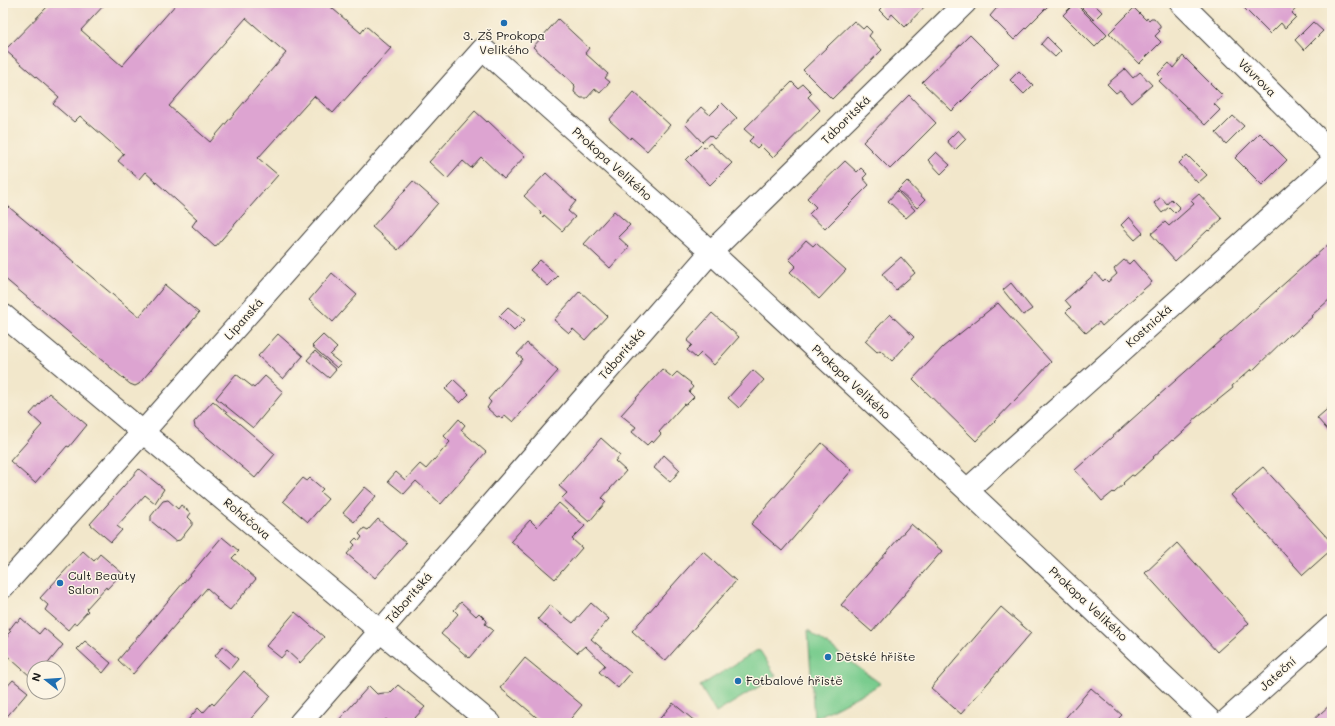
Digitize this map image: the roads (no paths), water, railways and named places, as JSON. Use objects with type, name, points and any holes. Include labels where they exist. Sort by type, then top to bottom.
[{"type":"street","name":"Táboritská","points":[[300,723],[711,252],[965,3]]},
{"type":"street","name":"Vávrova","points":[[1181,3],[1332,154]]},
{"type":"street","name":"Prokopa Velikého","points":[[483,49],[711,252],[967,490],[1213,723]]},
{"type":"street","name":"Lipanská","points":[[3,587],[143,432],[483,49]]},
{"type":"street","name":"Kostnická","points":[[967,490],[1332,162]]},
{"type":"street","name":"Roháčova","points":[[3,315],[490,723]]},
{"type":"street","name":"Jateční","points":[[1224,723],[1332,626]]},
{"type":"place","name":"3. ZŠ Prokopa Velikého","points":[[504,23]]},
{"type":"place","name":"Cult Beauty Salon","points":[[60,583]]},
{"type":"place","name":"Dětské hřište","points":[[828,657]]},
{"type":"place","name":"Fotbalové hřistě","points":[[738,681]]}]
